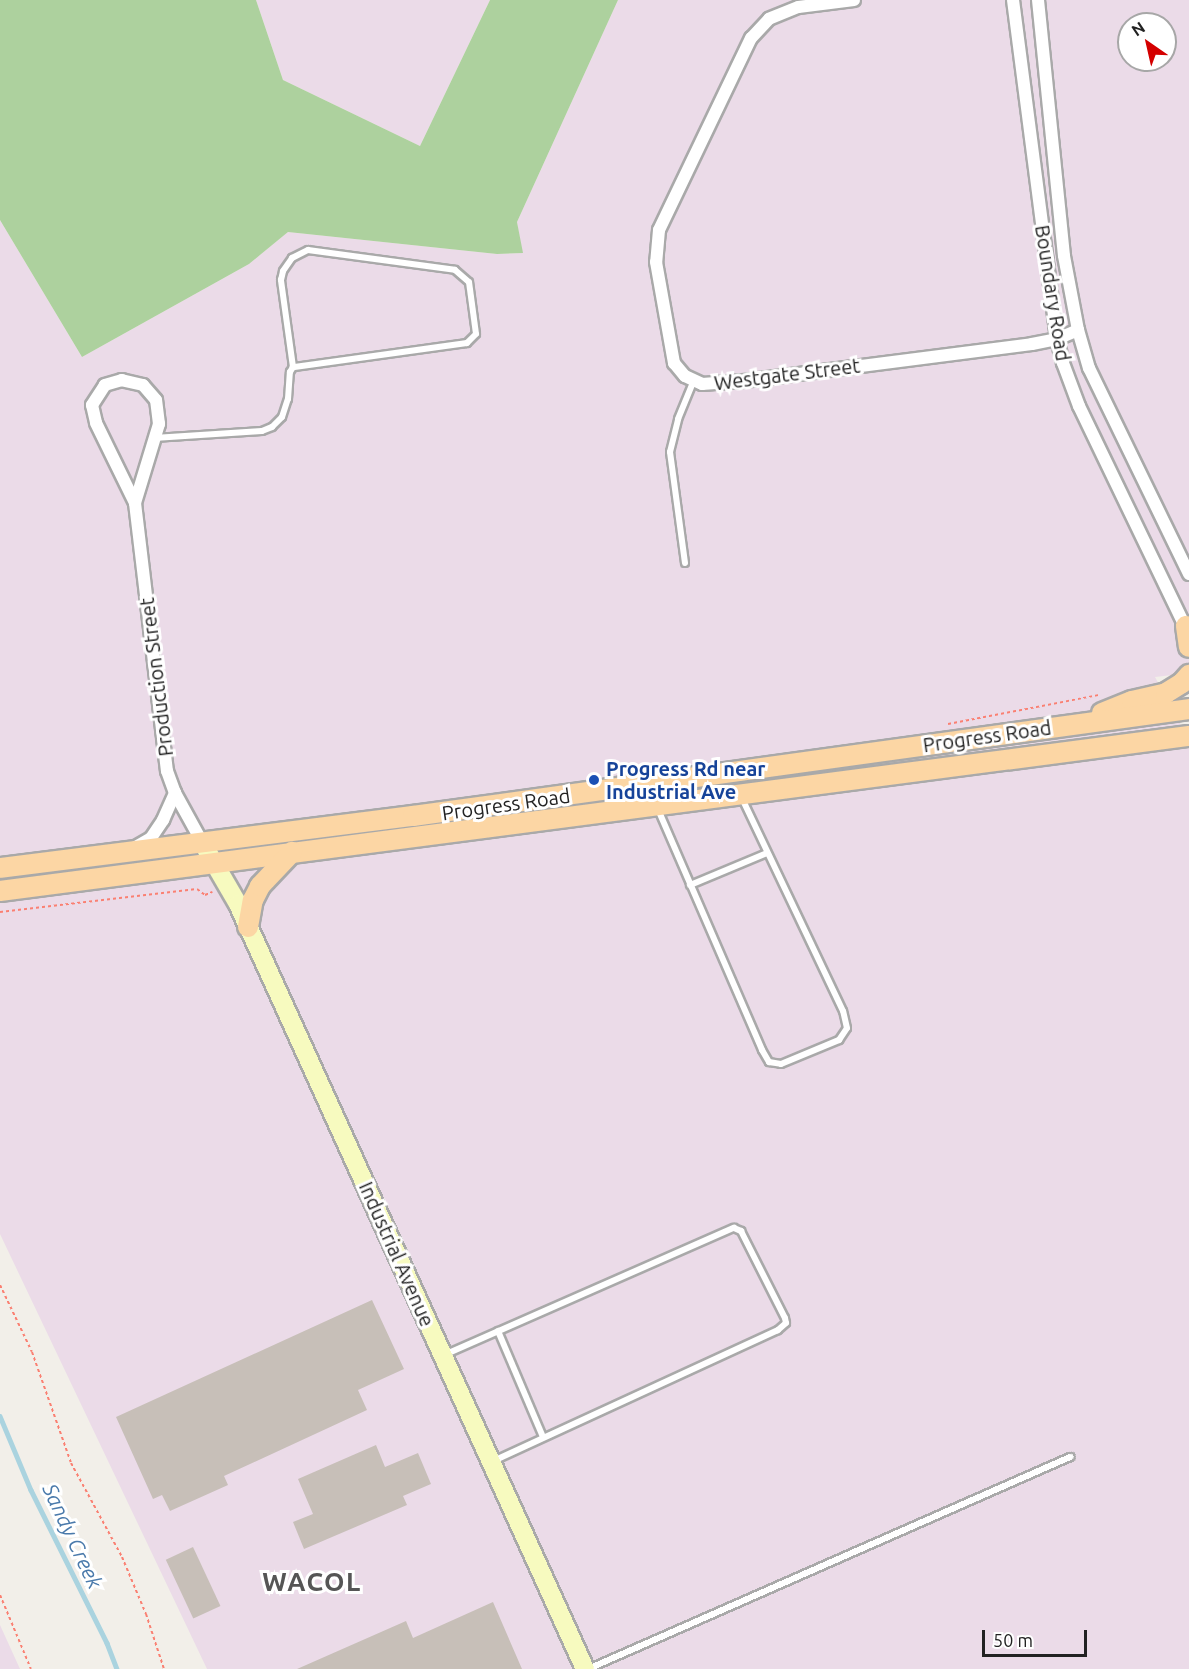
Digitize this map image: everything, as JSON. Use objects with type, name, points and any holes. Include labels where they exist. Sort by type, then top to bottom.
[{"type":"main road","points":[[1187,629],[1189,647]]},
{"type":"main road","points":[[1077,723],[1132,701],[1166,693],[1182,683],[1189,675]]},
{"type":"main road","name":"Progress Road","points":[[0,868],[436,813],[1189,709]]},
{"type":"main road","name":"Progress Road","points":[[0,891],[1187,738]]},
{"type":"main road","points":[[248,927],[253,900],[260,886],[292,852]]},
{"type":"street","name":"Westgate Street","points":[[854,0],[798,7],[769,19],[751,38],[659,230],[656,262],[674,363],[684,376],[702,384],[744,381],[1032,344],[1057,339],[1078,330]]},
{"type":"street","name":"Boundary Road","points":[[1013,0],[1057,339],[1079,406],[1187,629]]},
{"type":"street","name":"Boundary Road","points":[[1038,0],[1064,256],[1078,330],[1089,368],[1189,574]]},
{"type":"street","name":"Production Street","points":[[135,503],[159,424],[156,400],[143,385],[123,380],[105,385],[92,405],[96,423],[135,503],[167,771],[175,792],[202,842]]},
{"type":"street","points":[[126,852],[151,838],[163,820],[175,792]]},
{"type":"street","name":"Industrial Avenue","points":[[202,842],[248,927],[490,1462],[587,1669]]},
{"type":"lane","points":[[154,438],[262,431],[272,427],[282,417],[288,399],[290,372],[293,367],[281,280],[283,271],[291,258],[308,250],[455,270],[469,282],[476,334],[467,343],[293,367]]},
{"type":"lane","points":[[685,563],[670,452],[678,419],[694,380]]},
{"type":"lane","points":[[657,807],[762,1050],[769,1062],[781,1064],[839,1040],[847,1028],[843,1011],[741,796]]},
{"type":"lane","points":[[690,885],[767,853]]},
{"type":"lane","points":[[442,1356],[734,1228],[741,1231],[785,1318],[786,1323],[778,1330],[490,1462]]},
{"type":"lane","points":[[498,1331],[543,1437]]},
{"type":"lane","points":[[587,1669],[1070,1457]]},
{"type":"path","points":[[0,912],[197,889],[205,895],[226,885]]},
{"type":"path","points":[[0,1285],[32,1352],[71,1463],[122,1557],[146,1614],[164,1669]]},
{"type":"path","points":[[0,1595],[31,1669]]},
{"type":"shaded area","points":[[256,0],[490,0],[420,146],[283,80]]},
{"type":"shaded area","points":[[618,0],[1189,0],[1189,673],[1155,677],[1189,740],[1189,1669],[207,1669],[0,1234],[0,220],[82,357],[249,264],[288,232],[497,254],[522,253],[517,222]]},
{"type":"shaded area","points":[[0,1625],[20,1669],[0,1669]]},
{"type":"green space","points":[[0,0],[256,0],[283,80],[420,146],[490,0],[618,0],[517,222],[523,253],[497,254],[288,232],[249,264],[82,357],[0,220]]},
{"type":"building","points":[[372,1300],[404,1369],[358,1390],[367,1410],[224,1476],[228,1485],[170,1511],[162,1495],[153,1499],[116,1417]]},
{"type":"building","points":[[376,1445],[385,1467],[418,1453],[431,1484],[403,1496],[407,1505],[304,1549],[293,1522],[313,1514],[298,1479]]},
{"type":"building","points":[[193,1547],[220,1606],[193,1619],[166,1560]]},
{"type":"building","points":[[493,1602],[522,1669],[297,1669],[406,1621],[413,1638]]},
{"type":"waterway","name":"Sandy Creek","points":[[0,1416],[31,1490],[107,1643],[117,1669]]},
{"type":"place","name":"Progress Rd near Industrial Ave","points":[[594,780]]},
{"type":"district","name":"WACOL","points":[[312,1582]]}]
